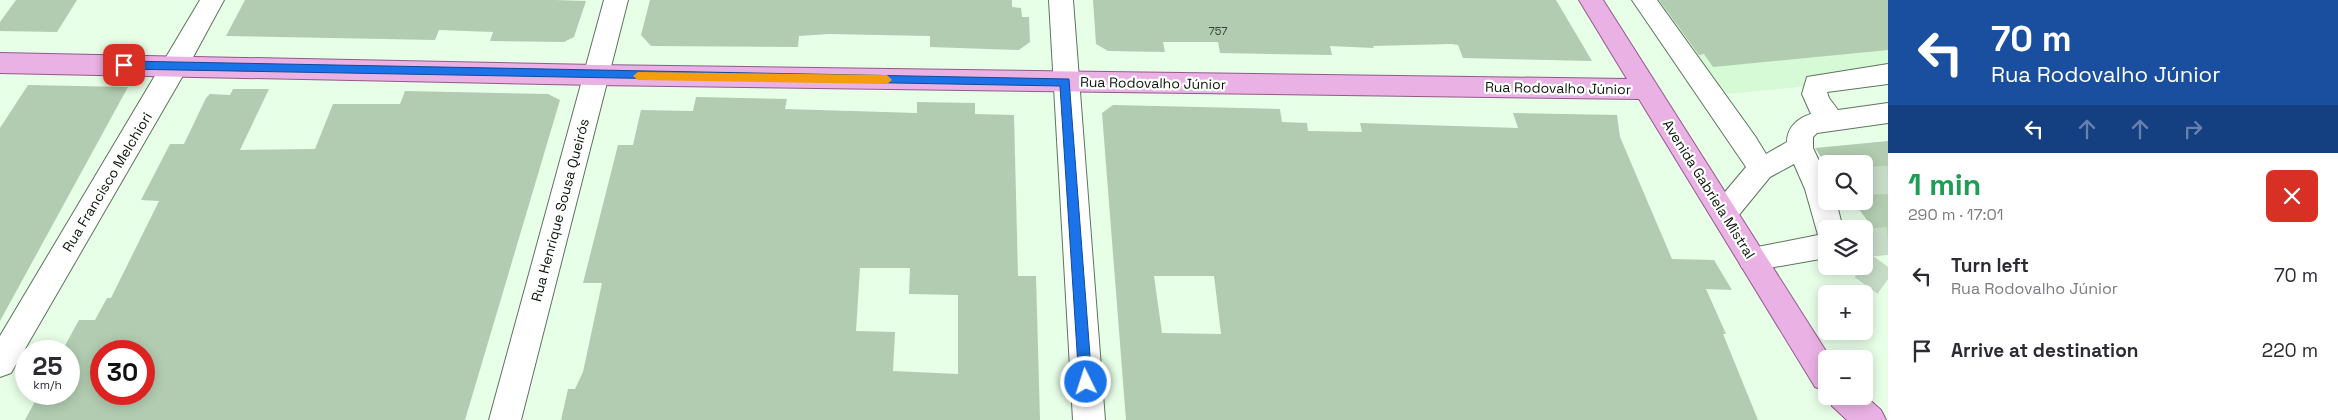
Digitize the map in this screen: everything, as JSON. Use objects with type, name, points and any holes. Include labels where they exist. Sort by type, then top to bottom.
[{"type":"main road","name":"Avenida Gabriela Mistral","points":[[1591,0],[1818,364]]},
{"type":"main road","name":"Rua Rodovalho Júnior","points":[[0,63],[596,75],[1646,89]]},
{"type":"main road","points":[[1844,405],[1853,420]]},
{"type":"main road","points":[[1853,405],[1870,420]]},
{"type":"street","name":"Rua Francisco Melchiori","points":[[0,364],[176,66],[212,0]]},
{"type":"street","name":"Rua Henrique Sousa Queirós","points":[[505,420],[616,0]]},
{"type":"street","points":[[1061,0],[1088,420]]},
{"type":"street","points":[[1644,0],[1746,143],[1761,169]]},
{"type":"street","points":[[1831,120],[1815,97],[1813,90],[1816,84],[1888,74]]},
{"type":"street","points":[[1827,220],[1819,189],[1800,148],[1800,137],[1804,129],[1811,124],[1831,120],[1888,113]]},
{"type":"street","points":[[1724,213],[1761,169],[1800,148]]},
{"type":"street","points":[[1752,259],[1818,247]]},
{"type":"shaded area","points":[[1643,0],[1888,0],[1888,78],[1707,96]]},
{"type":"building","points":[[16,0],[77,0],[57,32],[0,31],[0,22]]},
{"type":"building","points":[[245,0],[586,1],[574,37],[564,42],[490,41],[493,32],[439,30],[435,40],[226,36]]},
{"type":"building","points":[[650,0],[1012,0],[1012,7],[1021,8],[1022,17],[1029,17],[1030,42],[1019,50],[930,47],[930,36],[829,34],[799,36],[798,47],[651,46],[641,35]]},
{"type":"building","points":[[1093,0],[1556,0],[1592,61],[1463,58],[1458,45],[1451,44],[1373,46],[1374,48],[1330,46],[1332,55],[1220,53],[1218,42],[1163,42],[1165,52],[1108,51],[1096,44]]},
{"type":"building","points":[[1659,0],[1888,0],[1888,50],[1713,67],[1704,54],[1699,55]]},
{"type":"building","points":[[28,85],[128,87],[0,321],[0,128]]},
{"type":"building","points":[[233,89],[269,89],[240,150],[315,149],[333,104],[400,104],[405,91],[548,94],[560,100],[465,420],[25,420],[33,405],[80,405],[80,340],[68,340],[79,320],[95,320],[107,298],[111,298],[159,201],[141,200],[170,144],[184,144],[206,98],[210,94],[230,95]]},
{"type":"building","points":[[696,97],[787,99],[785,109],[917,113],[917,102],[975,103],[975,114],[1014,115],[1018,276],[1036,276],[1040,420],[561,420],[568,389],[575,389],[583,372],[602,283],[583,283],[618,145],[633,145],[641,110],[693,111]],"holes":[[[860,268],[910,268],[909,294],[958,295],[958,374],[893,371],[895,332],[856,331]]]},
{"type":"building","points":[[1113,105],[1280,109],[1282,122],[1307,123],[1308,131],[1362,132],[1360,123],[1518,128],[1513,113],[1617,115],[1620,137],[1672,259],[1714,260],[1732,290],[1706,289],[1726,334],[1723,334],[1758,420],[1126,420],[1102,113]],"holes":[[[1154,276],[1214,276],[1221,334],[1162,333]]]},
{"type":"building","points":[[1888,141],[1888,249],[1873,228],[1873,220],[1867,220],[1860,210],[1873,210],[1873,155],[1820,155],[1815,148]]},
{"type":"tunnel","points":[[1873,181],[1888,180]]},
{"type":"tunnel","points":[[1873,242],[1888,241]]},
{"type":"tunnel","points":[[1873,273],[1888,284]]},
{"type":"slow traffic","points":[[638,76],[887,80]]},
{"type":"route","points":[[124,65],[1065,82],[1086,382]]}]
